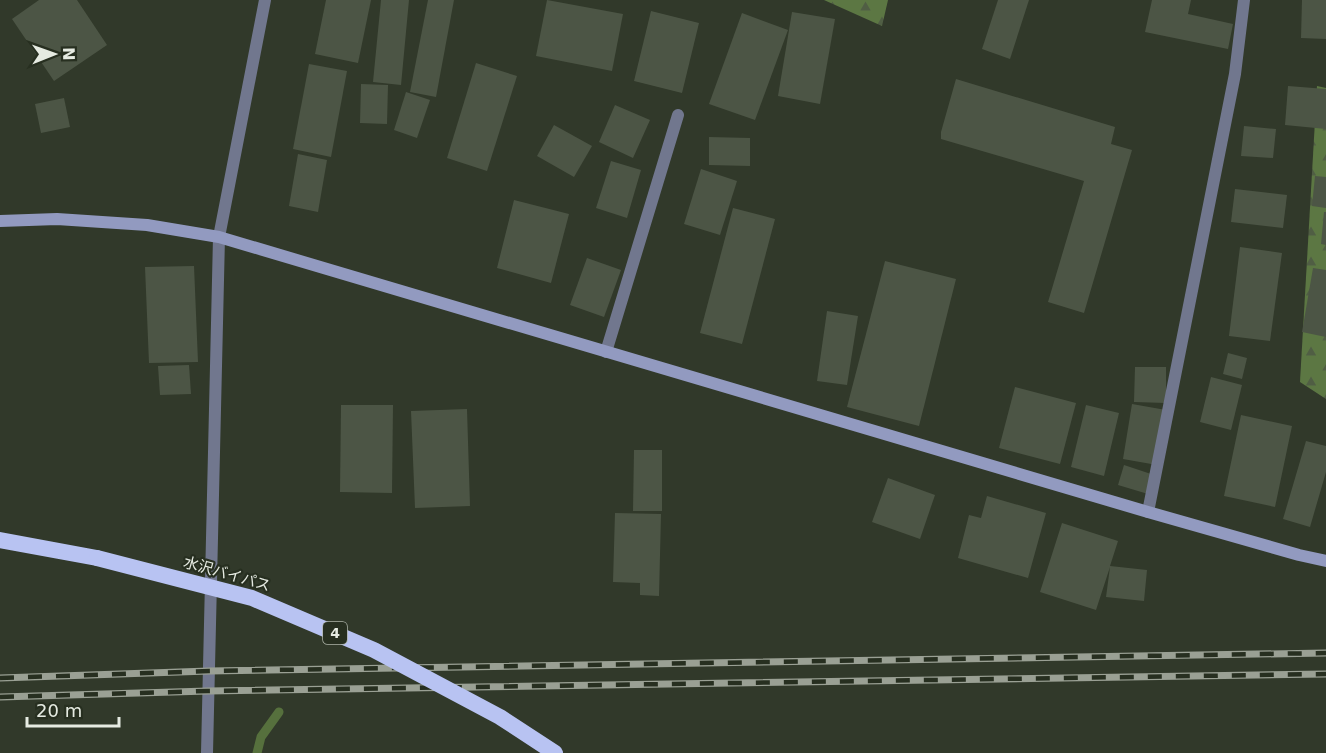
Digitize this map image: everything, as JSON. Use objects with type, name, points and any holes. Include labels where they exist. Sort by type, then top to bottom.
[{"type":"highway","name":"水沢バイパス","points":[[0,540],[97,558],[252,598],[374,650],[500,717],[555,753]]},
{"type":"main road","points":[[0,221],[57,219],[147,225],[219,237],[1148,512],[1326,561]]},
{"type":"street","points":[[207,753],[219,237],[265,0]]},
{"type":"street","points":[[1148,512],[1235,74],[1244,0]]},
{"type":"street","points":[[606,352],[678,115]]},
{"type":"green space","points":[[824,0],[888,0],[882,26]]},
{"type":"green space","points":[[1317,86],[1326,88],[1326,399],[1300,382]]},
{"type":"building","points":[[39,0],[77,0],[107,45],[54,81],[12,19]]},
{"type":"building","points":[[326,0],[371,0],[358,63],[315,54]]},
{"type":"building","points":[[381,0],[409,0],[401,85],[373,82]]},
{"type":"building","points":[[428,0],[454,0],[436,97],[410,92]]},
{"type":"building","points":[[547,0],[623,14],[612,71],[536,56]]},
{"type":"building","points":[[998,0],[1029,0],[1010,59],[982,49]]},
{"type":"building","points":[[1152,0],[1191,0],[1188,14],[1233,24],[1228,49],[1145,32]]},
{"type":"building","points":[[1302,0],[1326,0],[1326,39],[1301,38]]},
{"type":"building","points":[[651,11],[699,23],[682,93],[634,81]]},
{"type":"building","points":[[792,12],[835,19],[820,104],[778,96]]},
{"type":"building","points":[[742,13],[788,30],[755,120],[709,104]]},
{"type":"building","points":[[476,63],[517,76],[487,171],[447,158]]},
{"type":"building","points":[[309,64],[347,71],[331,157],[293,149]]},
{"type":"building","points":[[956,79],[1115,127],[1111,144],[1132,150],[1084,313],[1048,302],[1084,181],[941,139]]},
{"type":"building","points":[[361,84],[388,85],[387,124],[360,123]]},
{"type":"building","points":[[1288,86],[1326,89],[1326,129],[1285,125]]},
{"type":"building","points":[[406,92],[430,100],[417,138],[394,130]]},
{"type":"building","points":[[64,98],[70,127],[41,133],[35,104]]},
{"type":"building","points":[[615,105],[650,120],[633,158],[599,142]]},
{"type":"building","points":[[554,125],[592,146],[574,177],[537,156]]},
{"type":"building","points":[[1244,126],[1276,129],[1273,158],[1241,156]]},
{"type":"building","points":[[709,137],[750,138],[750,166],[709,165]]},
{"type":"building","points":[[298,154],[327,160],[318,212],[289,206]]},
{"type":"building","points":[[611,161],[641,170],[627,218],[596,208]]},
{"type":"building","points":[[701,169],[737,181],[720,235],[684,224]]},
{"type":"building","points":[[1315,176],[1326,177],[1326,208],[1312,206]]},
{"type":"building","points":[[1235,189],[1287,195],[1283,228],[1231,222]]},
{"type":"building","points":[[514,200],[569,214],[551,283],[497,268]]},
{"type":"building","points":[[733,208],[775,219],[742,344],[700,333]]},
{"type":"building","points":[[1324,212],[1326,212],[1326,245],[1321,244]]},
{"type":"building","points":[[1240,247],[1282,253],[1270,341],[1229,336]]},
{"type":"building","points":[[587,258],[621,270],[604,317],[570,305]]},
{"type":"building","points":[[885,261],[956,279],[919,426],[847,407]]},
{"type":"building","points":[[194,266],[198,362],[149,363],[145,267]]},
{"type":"building","points":[[1313,268],[1326,270],[1326,337],[1302,332]]},
{"type":"building","points":[[827,311],[858,316],[847,385],[817,381]]},
{"type":"building","points":[[1228,353],[1247,358],[1242,379],[1223,374]]},
{"type":"building","points":[[189,365],[191,394],[160,395],[158,366]]},
{"type":"building","points":[[1135,367],[1166,367],[1166,403],[1134,402]]},
{"type":"building","points":[[1211,377],[1242,385],[1231,430],[1200,422]]},
{"type":"building","points":[[1015,387],[1076,403],[1060,464],[999,448]]},
{"type":"building","points":[[1132,404],[1166,410],[1157,465],[1123,459]]},
{"type":"building","points":[[341,405],[393,405],[392,493],[340,492]]},
{"type":"building","points":[[1086,405],[1119,413],[1104,476],[1071,467]]},
{"type":"building","points":[[467,409],[470,506],[415,508],[411,411]]},
{"type":"building","points":[[1241,415],[1292,426],[1275,507],[1224,496]]},
{"type":"building","points":[[1306,441],[1326,446],[1326,472],[1310,527],[1283,519]]},
{"type":"building","points":[[634,450],[662,450],[662,511],[633,511]]},
{"type":"building","points":[[1124,465],[1154,475],[1148,494],[1118,485]]},
{"type":"building","points":[[888,478],[935,495],[920,539],[872,522]]},
{"type":"building","points":[[987,496],[1046,513],[1028,578],[958,558],[969,515],[981,518]]},
{"type":"building","points":[[615,513],[661,514],[659,596],[640,595],[640,583],[613,582]]},
{"type":"building","points":[[1062,523],[1118,541],[1110,566],[1147,570],[1144,601],[1106,597],[1110,567],[1096,610],[1040,592]]},
{"type":"waterway","points":[[257,753],[261,737],[279,712]]},
{"type":"railway","points":[[0,678],[209,671],[1326,653]]},
{"type":"railway","points":[[0,697],[208,691],[1326,674]]}]
